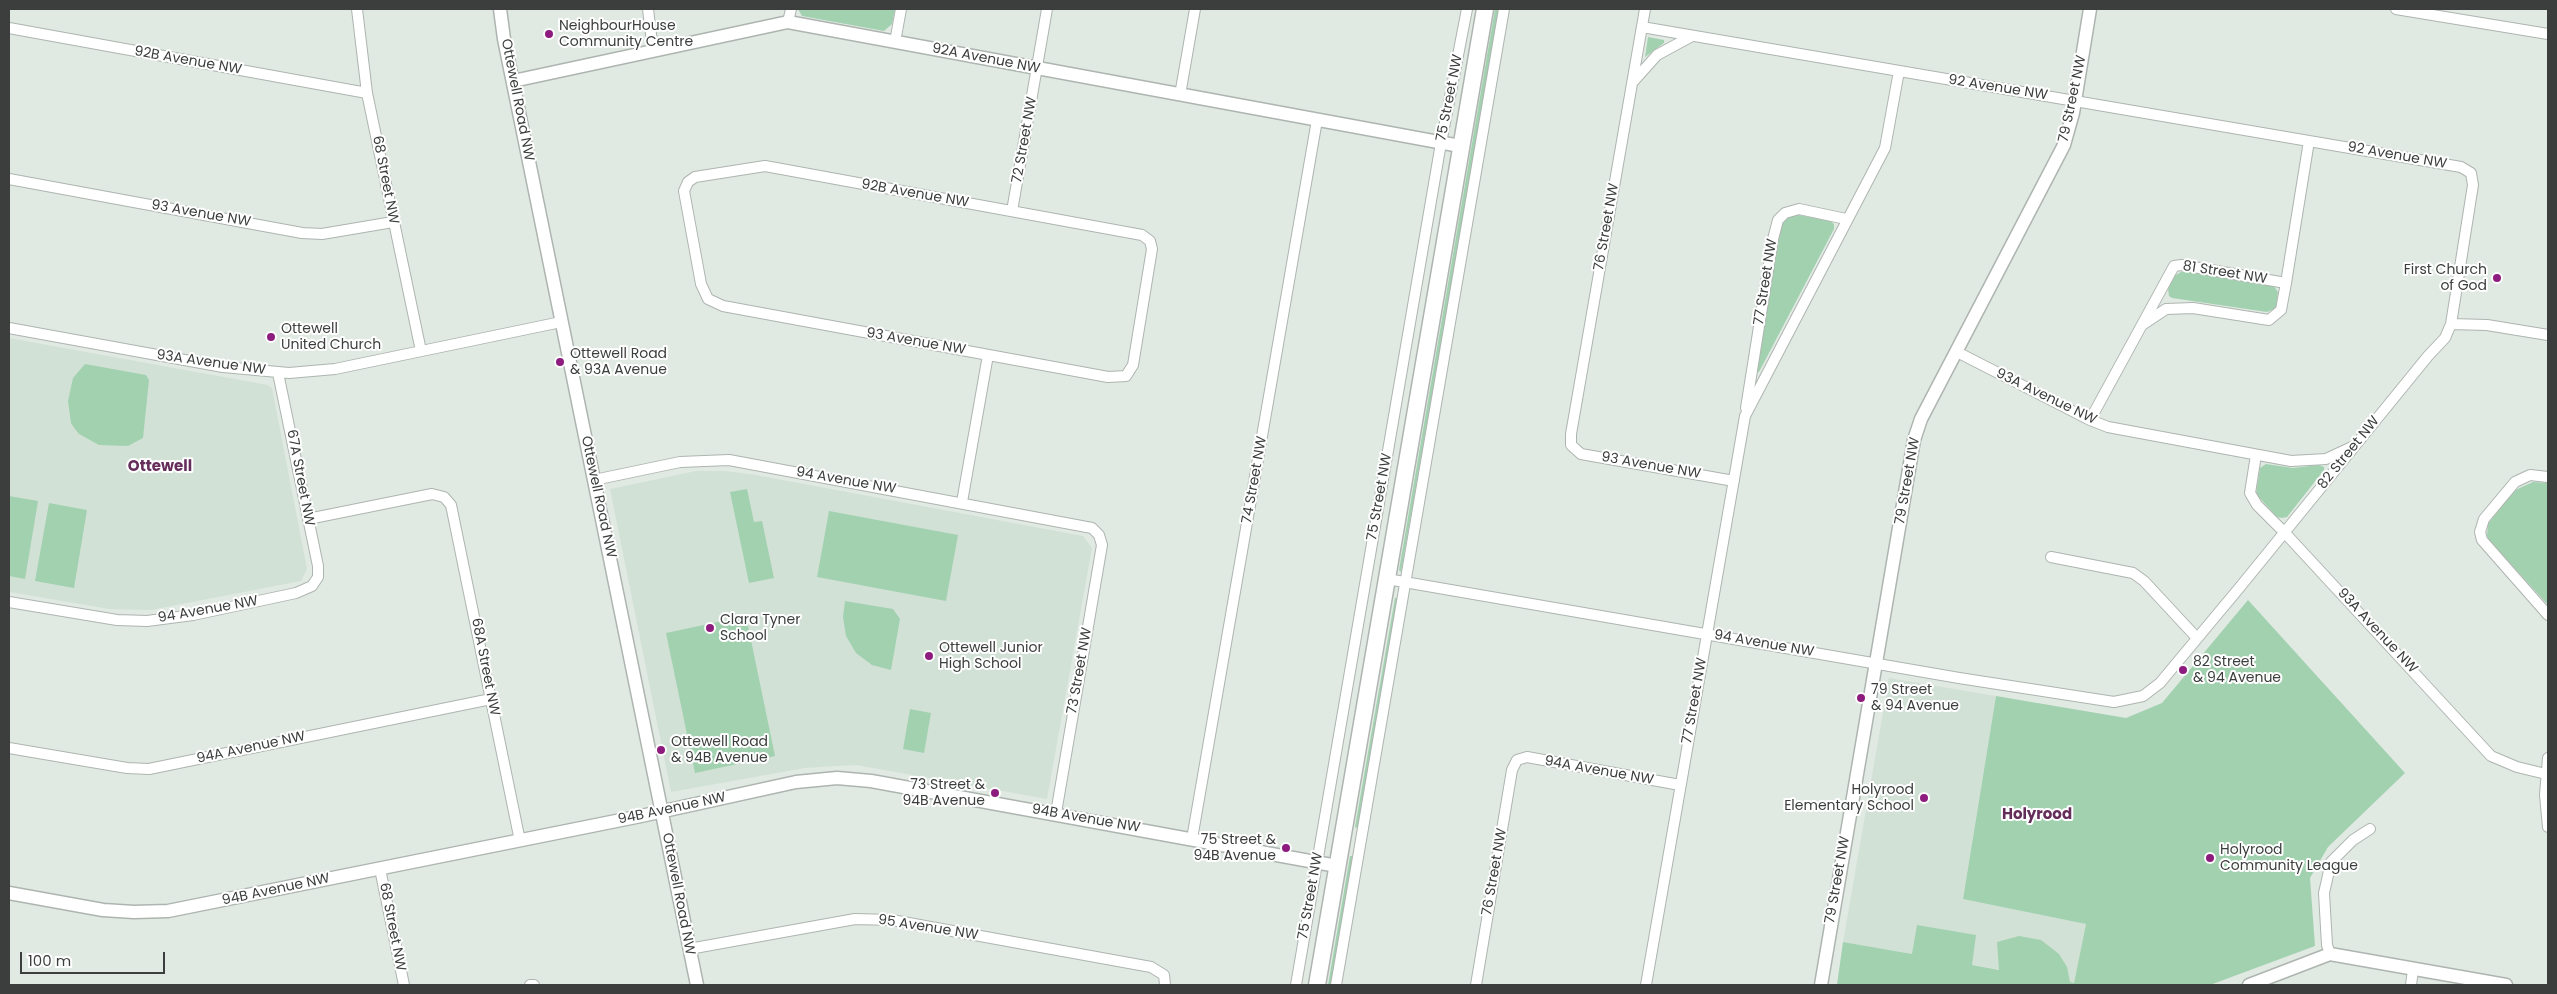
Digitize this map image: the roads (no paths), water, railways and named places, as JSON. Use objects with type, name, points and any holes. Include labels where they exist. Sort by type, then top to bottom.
[{"type":"main road","name":"75 Street NW","points":[[1317,985],[1485,9]]},
{"type":"street","name":"68 Street NW","points":[[357,9],[367,93],[420,351]]},
{"type":"street","name":"Ottewell Road NW","points":[[500,9],[561,322],[697,985]]},
{"type":"street","points":[[648,9],[653,51]]},
{"type":"street","points":[[788,22],[791,9]]},
{"type":"street","points":[[895,42],[900,9]]},
{"type":"street","name":"72 Street NW","points":[[1012,212],[1047,9]]},
{"type":"street","points":[[1180,95],[1195,9]]},
{"type":"street","name":"75 Street NW","points":[[1296,985],[1441,143],[1467,9]]},
{"type":"street","points":[[1336,985],[1504,9]]},
{"type":"street","name":"76 Street NW","points":[[1571,445],[1571,434],[1645,9]]},
{"type":"street","name":"79 Street NW","points":[[1822,985],[1914,440],[1921,419],[2064,146],[2075,100],[2090,9]]},
{"type":"street","points":[[2396,9],[2548,34]]},
{"type":"street","name":"92A Avenue NW","points":[[513,81],[788,22],[1460,146]]},
{"type":"street","name":"92 Avenue NW","points":[[1642,27],[2461,166],[2471,173]]},
{"type":"street","name":"92B Avenue NW","points":[[9,28],[367,93]]},
{"type":"street","points":[[1632,84],[1657,54],[1692,36]]},
{"type":"street","name":"77 Street NW","points":[[1745,416],[1884,148],[1899,71]]},
{"type":"street","name":"74 Street NW","points":[[1192,839],[1317,120]]},
{"type":"street","name":"81 Street NW","points":[[2140,327],[2166,309],[2193,308],[2269,320],[2281,310],[2309,141]]},
{"type":"street","name":"92B Avenue NW","points":[[708,299],[701,284],[684,191],[688,182],[695,177],[765,166],[1142,235],[1150,241],[1152,249],[1133,365],[1126,376]]},
{"type":"street","name":"82 Street NW","points":[[2142,696],[2160,683],[2445,338],[2451,324],[2473,185],[2471,173]]},
{"type":"street","name":"93 Avenue NW","points":[[9,179],[302,233],[322,234],[393,222]]},
{"type":"street","name":"77 Street NW","points":[[1646,985],[1745,416],[1773,239],[1778,220],[1785,213],[1799,210],[1846,220]]},
{"type":"street","name":"81 Street NW","points":[[2090,420],[2174,266],[2286,283]]},
{"type":"street","name":"93 Avenue NW","points":[[708,299],[723,306],[988,355],[1108,377],[1126,376]]},
{"type":"street","name":"93A Avenue NW","points":[[9,328],[223,367],[278,373],[335,369],[561,322]]},
{"type":"street","points":[[2451,324],[2487,325],[2548,335]]},
{"type":"street","name":"93A Avenue NW","points":[[1957,352],[2090,420],[2108,427],[2291,461],[2326,459],[2355,445]]},
{"type":"street","points":[[962,502],[988,355]]},
{"type":"street","name":"67A Street NW","points":[[278,373],[318,566],[315,582]]},
{"type":"street","name":"93 Avenue NW","points":[[1571,445],[1581,454],[1734,480]]},
{"type":"street","name":"93A Avenue NW","points":[[2256,455],[2250,493],[2256,505],[2285,532],[2491,756],[2517,767],[2546,774]]},
{"type":"street","name":"94 Avenue NW","points":[[594,480],[680,462],[729,460],[1081,524],[1096,531]]},
{"type":"street","points":[[2548,478],[2530,476],[2515,482],[2484,519],[2480,532],[2482,540],[2548,614]]},
{"type":"street","name":"68A Street NW","points":[[308,519],[432,494],[444,497],[453,509],[520,841]]},
{"type":"street","name":"73 Street NW","points":[[1056,813],[1102,545],[1096,531]]},
{"type":"street","points":[[2051,557],[2133,573],[2144,582],[2197,638]]},
{"type":"street","name":"94 Avenue NW","points":[[1386,579],[1707,635],[2114,702],[2142,696]]},
{"type":"street","name":"94 Avenue NW","points":[[9,602],[117,620],[147,621],[178,618],[296,593],[308,590],[315,582]]},
{"type":"street","name":"94A Avenue NW","points":[[9,748],[127,768],[149,769],[491,699]]},
{"type":"street","name":"94A Avenue NW","points":[[1518,760],[1527,758],[1680,785]]},
{"type":"street","points":[[2548,758],[2545,795],[2548,827]]},
{"type":"street","name":"76 Street NW","points":[[1476,985],[1512,770],[1518,760]]},
{"type":"street","name":"94B Avenue NW","points":[[9,893],[103,910],[153,912],[182,909],[662,812],[796,782],[837,778],[871,781],[1056,813],[1337,866]]},
{"type":"street","points":[[2330,954],[2327,945],[2324,893],[2331,862],[2353,840],[2370,829]]},
{"type":"street","name":"68 Street NW","points":[[380,869],[404,985]]},
{"type":"street","name":"95 Avenue NW","points":[[689,949],[855,919],[892,920],[1151,967],[1165,980]]},
{"type":"street","points":[[2249,985],[2330,954],[2506,985]]},
{"type":"street","points":[[2411,985],[2413,970]]},
{"type":"place","name":"NeighbourHouse Community Centre","points":[[549,34]]},
{"type":"place","name":"First Church of God","points":[[2497,278]]},
{"type":"place","name":"Ottewell United Church","points":[[271,337]]},
{"type":"place","name":"Ottewell Road & 93A Avenue","points":[[560,362]]},
{"type":"place","name":"Clara Tyner School","points":[[710,628]]},
{"type":"place","name":"Ottewell Junior High School","points":[[929,656]]},
{"type":"place","name":"82 Street & 94 Avenue","points":[[2183,670]]},
{"type":"place","name":"79 Street & 94 Avenue","points":[[1861,698]]},
{"type":"place","name":"Ottewell Road & 94B Avenue","points":[[661,750]]},
{"type":"place","name":"73 Street & 94B Avenue","points":[[995,793]]},
{"type":"place","name":"Holyrood Elementary School","points":[[1924,798]]},
{"type":"place","name":"75 Street & 94B Avenue","points":[[1286,848]]},
{"type":"place","name":"Holyrood Community League","points":[[2210,858]]},
{"type":"district","name":"Ottewell","points":[[160,467]]},
{"type":"district","name":"Holyrood","points":[[2037,815]]}]
